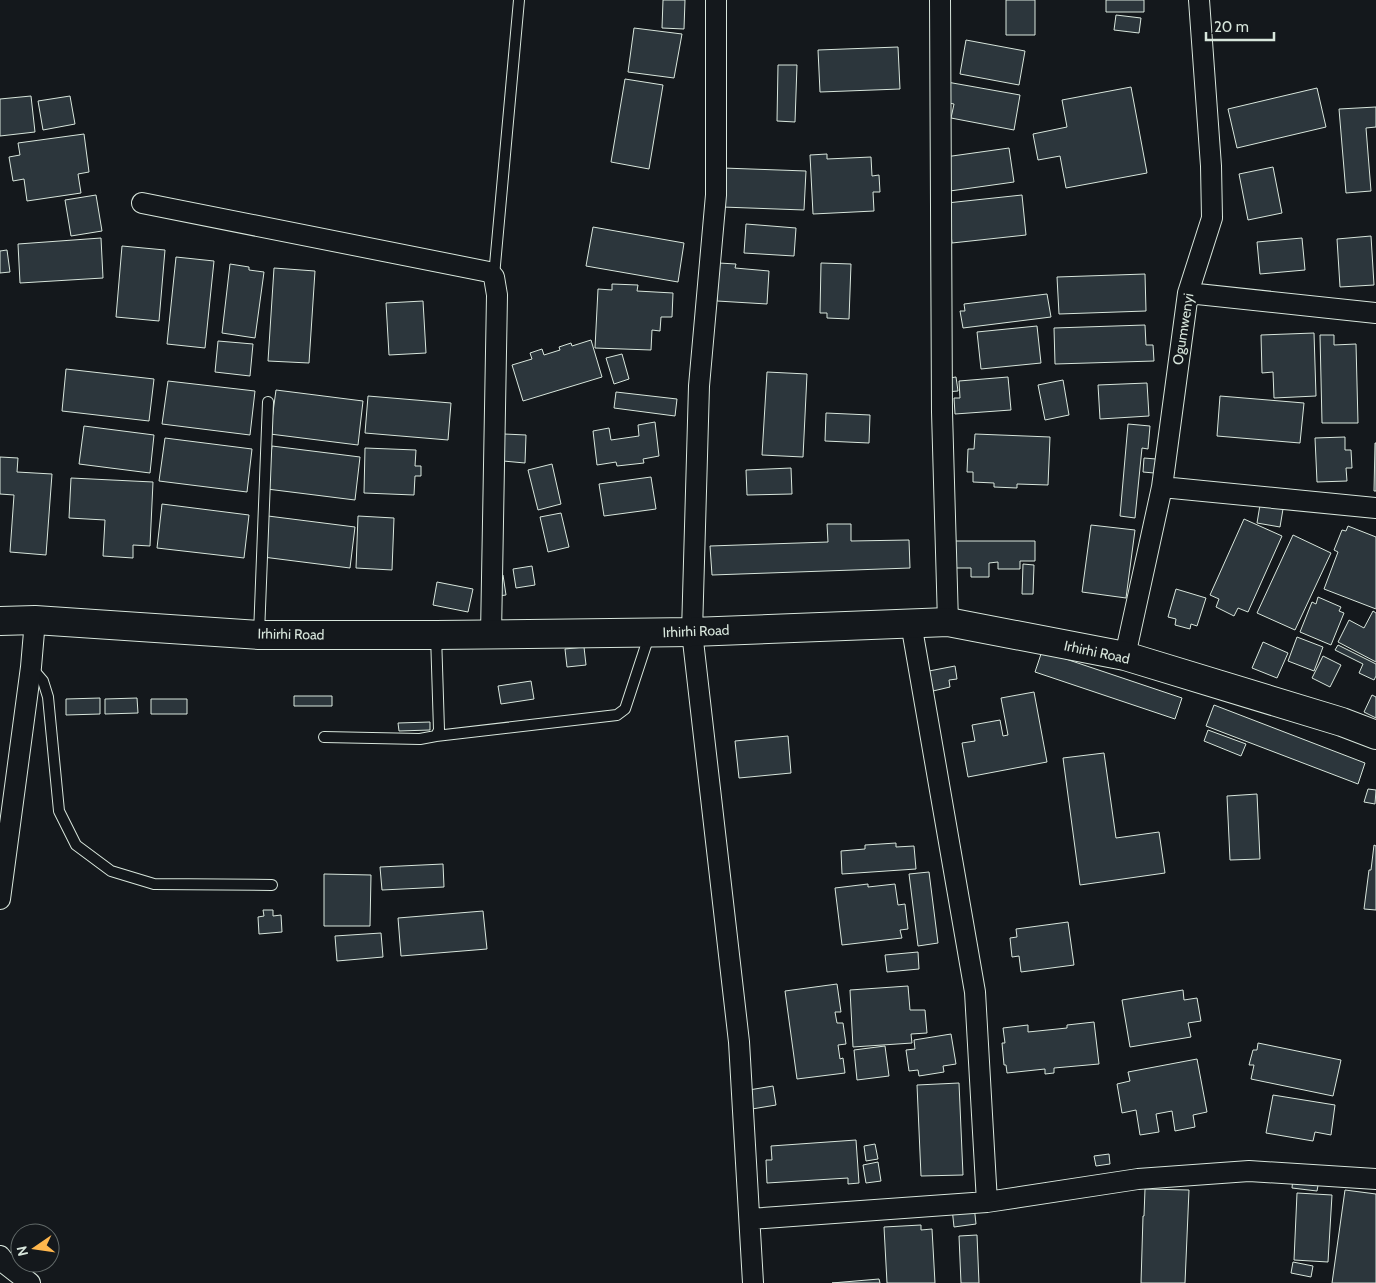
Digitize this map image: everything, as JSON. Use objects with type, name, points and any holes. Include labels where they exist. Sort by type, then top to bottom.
[{"type":"street","points":[[716,0],[716,195],[699,386],[692,632],[740,1042],[753,1283]]},
{"type":"street","points":[[940,0],[942,412],[948,622]]},
{"type":"street","name":"Ogumwenyi","points":[[1125,656],[1162,487],[1188,293],[1212,218],[1211,166],[1199,0]]},
{"type":"street","points":[[142,203],[489,272],[494,277],[497,295],[491,635]]},
{"type":"street","points":[[1188,293],[1376,313]]},
{"type":"street","points":[[1162,487],[1376,508]]},
{"type":"street","points":[[0,899],[31,667],[35,620]]},
{"type":"street","name":"Irhirhi Road","points":[[0,621],[35,620],[259,635],[491,635],[692,632],[948,622],[1125,656],[1342,722],[1376,735]]},
{"type":"street","points":[[911,623],[975,992],[987,1202]]},
{"type":"street","points":[[750,1219],[987,1202],[1138,1179],[1249,1172],[1376,1179]]},
{"type":"street","points":[[0,1256],[6,1265],[30,1283]]},
{"type":"lane","points":[[494,277],[519,0]]},
{"type":"lane","points":[[259,635],[268,402]]},
{"type":"lane","points":[[324,737],[420,739],[617,715],[625,709],[650,632]]},
{"type":"lane","points":[[436,635],[439,730],[436,736]]},
{"type":"lane","points":[[31,667],[43,681],[48,697],[59,811],[76,844],[111,871],[154,884],[272,885]]},
{"type":"building","points":[[663,0],[685,0],[684,29],[662,28]]},
{"type":"building","points":[[1006,0],[1035,0],[1035,35],[1006,35]]},
{"type":"building","points":[[1106,0],[1144,0],[1144,12],[1106,12]]},
{"type":"building","points":[[1116,15],[1141,18],[1139,33],[1114,30]]},
{"type":"building","points":[[634,28],[682,34],[674,78],[628,72]]},
{"type":"building","points":[[966,40],[1025,51],[1019,85],[960,74]]},
{"type":"building","points":[[898,47],[900,89],[820,92],[818,50]]},
{"type":"building","points":[[778,65],[797,65],[795,122],[777,121]]},
{"type":"building","points":[[625,79],[663,85],[649,169],[611,162]]},
{"type":"building","points":[[947,82],[1020,95],[1014,130],[951,118],[954,104],[944,102]]},
{"type":"building","points":[[1131,87],[1147,173],[1066,188],[1060,156],[1038,160],[1033,134],[1067,127],[1062,100]]},
{"type":"building","points":[[1317,88],[1326,127],[1237,148],[1228,109]]},
{"type":"building","points":[[31,96],[35,132],[0,136],[0,99]]},
{"type":"building","points":[[70,96],[75,124],[43,130],[38,101]]},
{"type":"building","points":[[1376,107],[1376,127],[1366,128],[1371,191],[1346,193],[1339,109]]},
{"type":"building","points":[[84,134],[89,172],[78,174],[81,193],[27,201],[24,179],[13,181],[9,157],[20,155],[18,143]]},
{"type":"building","points":[[1009,148],[1014,182],[950,191],[945,157]]},
{"type":"building","points":[[827,154],[827,159],[871,157],[872,176],[879,175],[880,192],[873,192],[874,211],[813,214],[810,155]]},
{"type":"building","points":[[1273,167],[1282,213],[1248,220],[1239,174]]},
{"type":"building","points":[[723,168],[806,171],[804,210],[722,207]]},
{"type":"building","points":[[96,195],[102,231],[71,236],[65,200]]},
{"type":"building","points":[[1022,195],[1026,235],[952,243],[947,203]]},
{"type":"building","points":[[746,224],[796,228],[794,256],[744,253]]},
{"type":"building","points":[[593,227],[684,243],[678,282],[586,266]]},
{"type":"building","points":[[1371,236],[1374,285],[1340,287],[1337,239]]},
{"type":"building","points":[[101,238],[103,278],[20,283],[18,244]]},
{"type":"building","points":[[1302,238],[1305,270],[1260,274],[1257,242]]},
{"type":"building","points":[[122,246],[165,250],[159,321],[116,317]]},
{"type":"building","points":[[7,250],[10,272],[0,273],[0,251]]},
{"type":"building","points":[[176,257],[214,261],[205,348],[167,344]]},
{"type":"building","points":[[719,263],[736,264],[735,268],[769,271],[767,304],[717,301]]},
{"type":"building","points":[[821,263],[851,264],[849,319],[827,318],[827,313],[820,313]]},
{"type":"building","points":[[230,264],[264,272],[255,338],[222,333]]},
{"type":"building","points":[[274,268],[315,271],[309,363],[268,361]]},
{"type":"building","points":[[1145,274],[1146,311],[1059,314],[1057,277]]},
{"type":"building","points":[[612,284],[638,285],[637,291],[673,293],[672,317],[661,317],[660,331],[652,330],[651,350],[595,348],[598,289],[612,290]]},
{"type":"building","points":[[1047,294],[1051,317],[963,328],[960,311],[965,311],[964,304]]},
{"type":"building","points":[[423,301],[426,353],[389,355],[386,303]]},
{"type":"building","points":[[1145,325],[1146,345],[1153,345],[1154,361],[1055,364],[1054,328]]},
{"type":"building","points":[[1037,326],[1041,363],[981,369],[977,332]]},
{"type":"building","points":[[1314,333],[1316,396],[1274,398],[1273,372],[1262,373],[1261,335]]},
{"type":"building","points":[[1320,335],[1334,335],[1334,345],[1356,344],[1358,423],[1322,423]]},
{"type":"building","points":[[591,340],[602,377],[523,401],[512,365],[532,359],[530,353],[542,349],[544,355],[560,350],[559,347],[571,343],[572,346]]},
{"type":"building","points":[[218,341],[253,344],[250,376],[215,372]]},
{"type":"building","points":[[622,354],[629,379],[614,384],[606,358]]},
{"type":"building","points":[[66,369],[154,379],[149,421],[62,411]]},
{"type":"building","points":[[767,372],[807,374],[803,457],[762,455]]},
{"type":"building","points":[[956,377],[958,391],[945,392],[943,379]]},
{"type":"building","points":[[1008,377],[1011,410],[955,414],[954,398],[960,398],[959,381]]},
{"type":"building","points":[[1063,380],[1069,415],[1045,420],[1038,385]]},
{"type":"building","points":[[168,381],[255,391],[250,435],[162,424]]},
{"type":"building","points":[[1147,383],[1149,416],[1100,419],[1098,385]]},
{"type":"building","points":[[276,390],[363,401],[358,445],[270,434]]},
{"type":"building","points":[[616,392],[677,399],[675,416],[614,408]]},
{"type":"building","points":[[368,396],[451,403],[448,440],[365,433]]},
{"type":"building","points":[[1220,396],[1304,403],[1300,443],[1217,436]]},
{"type":"building","points":[[826,413],[870,415],[869,443],[825,441]]},
{"type":"building","points":[[655,422],[659,456],[643,459],[644,463],[617,466],[616,462],[597,465],[593,431],[609,428],[611,440],[639,436],[638,425]]},
{"type":"building","points":[[1128,424],[1150,426],[1148,449],[1142,448],[1135,518],[1120,516]]},
{"type":"building","points":[[84,426],[154,435],[150,473],[79,464]]},
{"type":"building","points":[[504,434],[526,435],[525,463],[503,461]]},
{"type":"building","points":[[975,434],[1050,437],[1048,485],[1017,484],[1017,488],[994,487],[994,483],[973,482],[973,472],[967,472],[968,449],[974,449]]},
{"type":"building","points":[[1345,437],[1345,450],[1351,450],[1352,468],[1346,468],[1347,481],[1317,482],[1315,438]]},
{"type":"building","points":[[165,438],[252,449],[247,492],[159,481]]},
{"type":"building","points":[[1375,443],[1376,491],[1374,491]]},
{"type":"building","points":[[272,446],[360,457],[355,500],[267,489]]},
{"type":"building","points":[[365,448],[416,450],[415,466],[421,466],[421,476],[415,476],[414,495],[364,493]]},
{"type":"building","points":[[0,457],[18,458],[17,472],[52,474],[46,555],[10,552],[14,495],[0,494]]},
{"type":"building","points":[[1144,458],[1156,459],[1154,473],[1143,472]]},
{"type":"building","points":[[552,464],[561,504],[538,510],[528,470]]},
{"type":"building","points":[[791,468],[792,494],[747,495],[746,470]]},
{"type":"building","points":[[651,477],[656,509],[604,516],[599,484]]},
{"type":"building","points":[[71,478],[153,482],[150,546],[133,545],[133,558],[103,556],[105,520],[69,518]]},
{"type":"building","points":[[162,504],[249,515],[244,558],[157,548]]},
{"type":"building","points":[[1260,505],[1283,509],[1280,527],[1257,523]]},
{"type":"building","points":[[561,513],[569,547],[548,552],[540,517]]},
{"type":"building","points":[[268,516],[355,527],[350,568],[263,557]]},
{"type":"building","points":[[358,516],[394,518],[392,570],[356,568]]},
{"type":"building","points":[[1244,519],[1282,536],[1248,612],[1238,608],[1234,616],[1216,607],[1219,599],[1210,595]]},
{"type":"building","points":[[827,524],[851,524],[851,541],[909,540],[910,568],[712,575],[710,546],[828,542]]},
{"type":"building","points":[[1091,525],[1135,530],[1126,598],[1082,592]]},
{"type":"building","points":[[1348,526],[1376,537],[1376,609],[1324,589],[1338,552],[1334,550],[1342,530],[1346,531]]},
{"type":"building","points":[[1293,535],[1331,553],[1295,630],[1257,613]]},
{"type":"building","points":[[949,541],[1035,541],[1035,561],[1020,561],[1020,569],[998,569],[998,562],[989,563],[989,577],[971,577],[971,568],[949,568]]},
{"type":"building","points":[[1023,564],[1034,565],[1033,594],[1022,594]]},
{"type":"building","points":[[532,566],[535,585],[516,588],[513,569]]},
{"type":"building","points":[[503,575],[506,595],[498,596],[495,577]]},
{"type":"building","points":[[437,582],[473,589],[468,612],[433,605]]},
{"type":"building","points":[[1176,589],[1206,598],[1197,626],[1191,624],[1190,629],[1175,625],[1176,619],[1168,617]]},
{"type":"building","points":[[1318,597],[1341,607],[1339,611],[1344,613],[1331,645],[1300,632],[1312,602],[1316,604]]},
{"type":"building","points":[[1373,611],[1376,613],[1376,662],[1338,642],[1349,620],[1364,628]]},
{"type":"building","points":[[1297,637],[1323,647],[1314,671],[1288,661]]},
{"type":"building","points":[[1263,642],[1288,653],[1277,678],[1252,668]]},
{"type":"building","points":[[1338,645],[1376,664],[1374,680],[1359,673],[1363,664],[1335,650]]},
{"type":"building","points":[[584,647],[586,665],[567,667],[565,649]]},
{"type":"building","points":[[1042,651],[1182,698],[1175,719],[1035,672]]},
{"type":"building","points":[[1323,656],[1341,665],[1330,687],[1312,678]]},
{"type":"building","points":[[955,666],[957,679],[949,680],[950,687],[933,691],[929,671]]},
{"type":"building","points":[[531,681],[534,699],[501,704],[498,686]]},
{"type":"building","points":[[1034,692],[1047,762],[968,777],[962,743],[975,741],[972,725],[1000,720],[1003,736],[1008,735],[1001,698]]},
{"type":"building","points":[[1372,695],[1376,697],[1376,718],[1364,712]]},
{"type":"building","points":[[294,696],[332,696],[332,706],[294,706]]},
{"type":"building","points":[[100,698],[100,714],[66,715],[66,699]]},
{"type":"building","points":[[137,698],[138,713],[105,714],[105,699]]},
{"type":"building","points":[[151,699],[187,699],[187,714],[151,714]]},
{"type":"building","points":[[1214,705],[1365,763],[1358,784],[1206,726]]},
{"type":"building","points":[[430,722],[430,730],[399,731],[398,723]]},
{"type":"building","points":[[1208,730],[1246,744],[1241,756],[1204,741]]},
{"type":"building","points":[[788,736],[791,773],[739,778],[735,741]]},
{"type":"building","points":[[1104,753],[1116,838],[1159,832],[1165,873],[1080,885],[1063,758]]},
{"type":"building","points":[[1368,789],[1376,790],[1375,804],[1364,802]]},
{"type":"building","points":[[1257,794],[1260,859],[1230,860],[1227,796]]},
{"type":"building","points":[[896,843],[896,847],[914,846],[916,869],[842,874],[841,851],[865,849],[865,845]]},
{"type":"building","points":[[1374,845],[1376,846],[1376,910],[1364,909]]},
{"type":"building","points":[[443,864],[444,887],[382,890],[380,867]]},
{"type":"building","points":[[929,872],[938,943],[918,946],[909,874]]},
{"type":"building","points":[[324,874],[371,875],[370,926],[324,926]]},
{"type":"building","points":[[868,884],[868,887],[895,884],[898,905],[905,904],[908,929],[900,930],[902,938],[842,945],[835,888]]},
{"type":"building","points":[[263,910],[273,910],[273,916],[281,915],[282,932],[259,934],[258,917],[264,916]]},
{"type":"building","points":[[483,911],[487,949],[401,956],[398,918]]},
{"type":"building","points":[[1068,922],[1074,965],[1021,972],[1019,956],[1012,957],[1010,938],[1017,937],[1016,929]]},
{"type":"building","points":[[381,933],[383,957],[337,961],[335,936]]},
{"type":"building","points":[[918,952],[919,969],[887,972],[885,955]]},
{"type":"building","points":[[837,984],[841,1012],[835,1012],[837,1023],[843,1023],[846,1044],[838,1045],[840,1059],[843,1058],[845,1073],[797,1079],[785,991]]},
{"type":"building","points":[[908,986],[910,1010],[925,1010],[927,1033],[911,1034],[912,1043],[853,1047],[850,990]]},
{"type":"building","points":[[1183,990],[1184,1000],[1197,998],[1201,1021],[1188,1023],[1191,1037],[1130,1047],[1122,1000]]},
{"type":"building","points":[[1094,1022],[1099,1064],[1054,1068],[1054,1073],[1045,1074],[1045,1069],[1007,1073],[1006,1065],[1004,1065],[1002,1043],[1005,1043],[1003,1028],[1028,1025],[1028,1032],[1067,1028],[1067,1025]]},
{"type":"building","points":[[951,1034],[956,1064],[943,1066],[944,1072],[919,1076],[918,1070],[909,1071],[906,1050],[915,1049],[914,1040]]},
{"type":"building","points":[[1258,1043],[1341,1060],[1333,1096],[1251,1079],[1254,1065],[1249,1065],[1253,1050],[1257,1050]]},
{"type":"building","points":[[885,1046],[889,1076],[857,1080],[854,1050]]},
{"type":"building","points":[[1197,1059],[1207,1112],[1193,1115],[1195,1127],[1175,1131],[1172,1111],[1156,1114],[1159,1132],[1140,1135],[1136,1110],[1122,1113],[1117,1084],[1130,1081],[1128,1072]]},
{"type":"building","points":[[959,1083],[963,1175],[921,1176],[917,1085]]},
{"type":"building","points":[[773,1086],[776,1105],[752,1109],[749,1090]]},
{"type":"building","points":[[1273,1095],[1335,1105],[1331,1135],[1315,1132],[1313,1141],[1266,1133]]},
{"type":"building","points":[[856,1140],[859,1183],[848,1184],[848,1178],[767,1183],[766,1160],[772,1160],[771,1146]]},
{"type":"building","points":[[875,1144],[878,1159],[866,1161],[864,1146]]},
{"type":"building","points":[[1109,1154],[1110,1164],[1096,1166],[1094,1156]]},
{"type":"building","points":[[878,1162],[881,1181],[866,1183],[863,1165]]},
{"type":"building","points":[[1293,1177],[1319,1180],[1317,1191],[1292,1188]]},
{"type":"building","points":[[1145,1189],[1189,1190],[1185,1283],[1141,1283]]},
{"type":"building","points":[[1345,1190],[1376,1194],[1376,1283],[1332,1283]]},
{"type":"building","points":[[1297,1193],[1332,1195],[1328,1262],[1294,1260]]},
{"type":"building","points":[[974,1205],[976,1224],[954,1227],[952,1208]]},
{"type":"building","points":[[921,1225],[921,1230],[932,1229],[935,1283],[887,1283],[884,1227]]},
{"type":"building","points":[[977,1235],[979,1283],[961,1283],[959,1236]]},
{"type":"building","points":[[1293,1262],[1313,1266],[1311,1277],[1291,1273]]},
{"type":"building","points":[[879,1279],[880,1283],[832,1283]]}]
